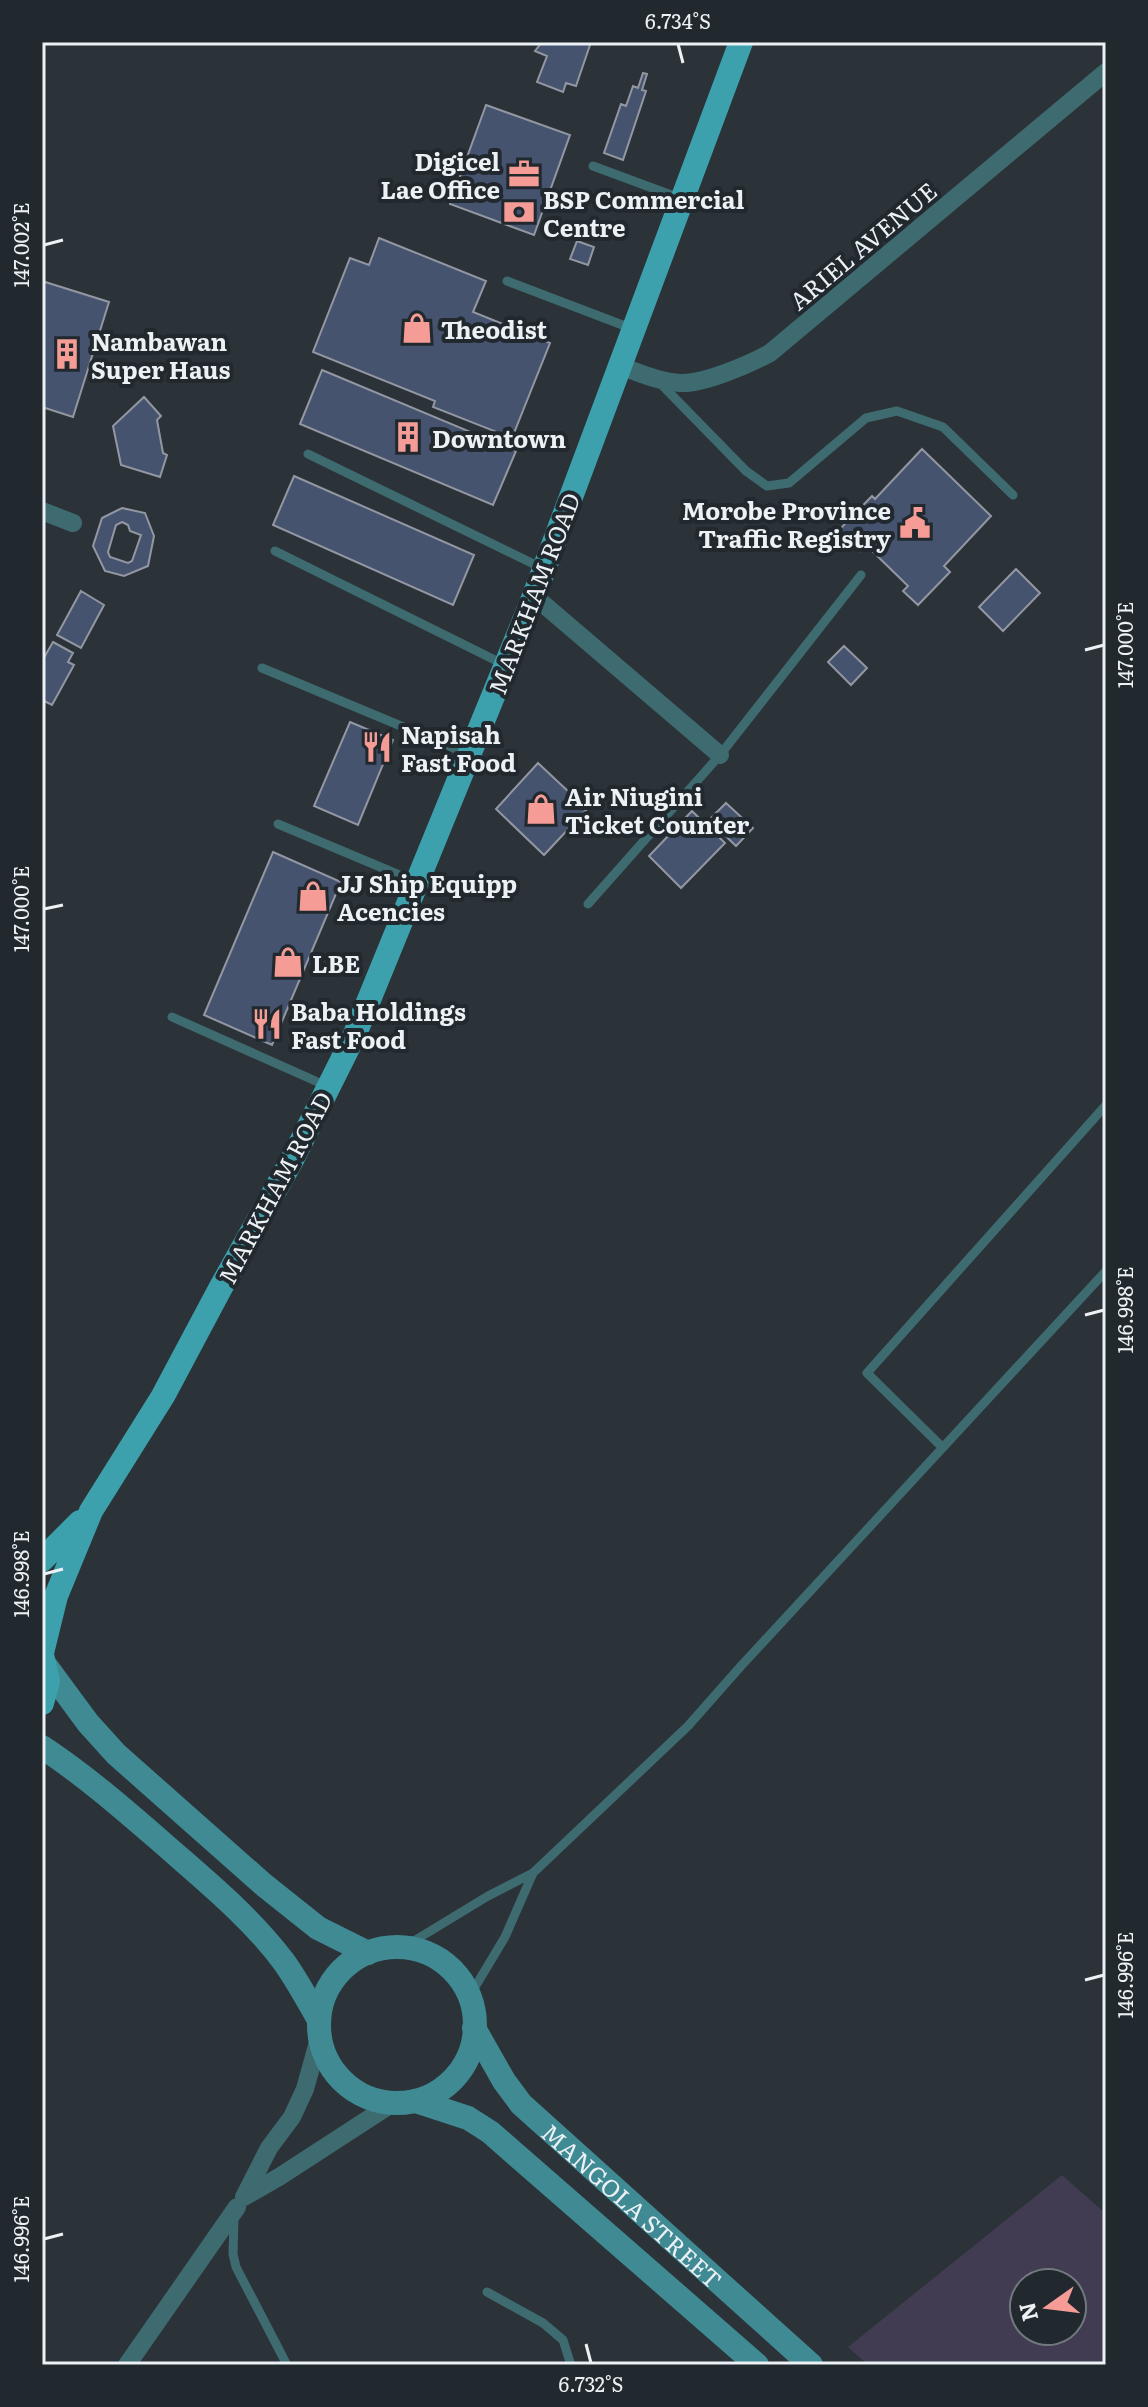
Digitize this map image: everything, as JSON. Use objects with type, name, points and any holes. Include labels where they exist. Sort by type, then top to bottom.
[{"type":"main road","name":"MARKHAM ROAD","points":[[42,1703],[48,1681],[43,1658],[56,1596],[91,1511],[163,1396],[292,1160],[355,1034],[534,596],[741,42]]},
{"type":"main road","name":"MARKHAM ROAD","points":[[42,1560],[91,1511]]},
{"type":"main road","points":[[43,1658],[88,1723],[116,1754],[264,1885],[318,1928],[368,1953]]},
{"type":"main road","points":[[42,1747],[111,1798],[233,1906],[263,1937],[284,1962],[319,2028],[326,2056],[337,2074],[353,2089],[372,2099],[404,2102],[443,2088],[463,2066],[471,2048],[474,2012],[459,1979],[444,1963],[425,1952],[404,1947],[386,1948],[349,1963],[334,1979],[324,1999],[319,2028]]},
{"type":"main road","name":"MANGOLA STREET","points":[[474,2028],[521,2104],[811,2365]]},
{"type":"main road","name":"MANGOLA STREET","points":[[404,2102],[468,2118],[490,2132],[757,2365]]},
{"type":"street","name":"ARIEL AVENUE","points":[[620,366],[656,379],[685,383],[726,372],[770,353],[1106,72]]},
{"type":"street","points":[[42,511],[73,523]]},
{"type":"street","points":[[534,596],[720,755]]},
{"type":"street","points":[[127,2365],[240,2202],[269,2148],[292,2117],[305,2089],[319,2028]]},
{"type":"street","points":[[240,2202],[404,2102]]},
{"type":"lane","points":[[593,166],[682,199]]},
{"type":"lane","points":[[507,281],[633,329]]},
{"type":"lane","points":[[656,379],[746,471],[767,486],[789,483],[866,418],[897,411],[943,427],[1013,495]]},
{"type":"lane","points":[[308,454],[544,569]]},
{"type":"lane","points":[[275,551],[505,665]]},
{"type":"lane","points":[[588,904],[720,755],[861,575]]},
{"type":"lane","points":[[262,668],[468,754]]},
{"type":"lane","points":[[278,824],[416,882]]},
{"type":"lane","points":[[172,1017],[329,1087]]},
{"type":"lane","points":[[942,1447],[867,1373],[1106,1105]]},
{"type":"lane","points":[[404,1947],[488,1896],[533,1873],[688,1726],[1106,1271]]},
{"type":"lane","points":[[469,1997],[505,1937],[533,1873]]},
{"type":"lane","points":[[240,2202],[233,2233],[236,2267],[287,2365]]},
{"type":"lane","points":[[487,2292],[543,2323],[563,2340],[569,2365]]},
{"type":"shaded area","points":[[1062,2175],[1106,2214],[1106,2365],[868,2365],[848,2347]]},
{"type":"building","points":[[542,42],[591,42],[576,86],[566,83],[563,92],[537,82],[547,56],[535,51]]},
{"type":"building","points":[[643,73],[647,74],[642,90],[646,91],[623,160],[604,153],[621,104],[626,106],[633,86],[638,88]]},
{"type":"building","points":[[486,105],[570,135],[534,235],[450,204]]},
{"type":"building","name":"Theodist","points":[[379,238],[486,281],[473,312],[550,343],[512,438],[433,407],[435,401],[313,352],[350,258],[369,265]]},
{"type":"building","points":[[577,241],[594,247],[588,265],[570,259]]},
{"type":"building","name":"Nambawan Super Haus","points":[[42,281],[109,302],[73,417],[42,407]]},
{"type":"building","name":"Downtown","points":[[322,370],[516,451],[493,505],[300,424]]},
{"type":"building","points":[[144,397],[161,416],[157,420],[163,453],[167,455],[160,477],[121,465],[113,426]]},
{"type":"building","name":"Morobe Province Traffic Registry","points":[[922,449],[991,516],[944,566],[950,572],[918,605],[903,591],[908,586],[866,545],[860,551],[839,530],[872,496],[875,499]]},
{"type":"building","points":[[294,476],[474,555],[453,605],[273,525]]},
{"type":"building","points":[[122,508],[145,513],[154,536],[148,566],[124,576],[105,571],[93,546],[102,518]],"holes":[[[122,522],[128,525],[130,531],[141,535],[132,561],[128,563],[110,557],[108,552],[116,525]]]},
{"type":"building","points":[[1016,569],[1040,593],[1003,631],[979,607]]},
{"type":"building","points":[[81,591],[104,605],[81,648],[57,635]]},
{"type":"building","points":[[53,642],[73,653],[68,662],[74,665],[52,705],[42,700],[42,661]]},
{"type":"building","points":[[844,646],[867,668],[851,685],[828,662]]},
{"type":"building","points":[[350,722],[393,740],[358,825],[314,806]]},
{"type":"building","name":"Air Niugini Ticket Counter","points":[[538,763],[587,809],[544,855],[496,809]]},
{"type":"building","points":[[726,803],[753,828],[736,846],[709,820]]},
{"type":"building","points":[[692,811],[725,843],[681,888],[649,856]]},
{"type":"building","points":[[273,852],[341,882],[272,1045],[204,1015]]},
{"type":"place","name":"Digicel Lae Office","points":[[524,174]]},
{"type":"place","name":"BSP Commercial Centre","points":[[519,212]]},
{"type":"place","name":"Theodist","points":[[417,328]]},
{"type":"place","name":"Nambawan Super Haus","points":[[67,354]]},
{"type":"place","name":"Downtown","points":[[408,437]]},
{"type":"place","name":"Morobe Province Traffic Registry","points":[[915,523]]},
{"type":"place","name":"Napisah Fast Food","points":[[377,747]]},
{"type":"place","name":"Air Niugini Ticket Counter","points":[[541,809]]},
{"type":"place","name":"JJ Ship Equipp Acencies","points":[[313,896]]},
{"type":"place","name":"LBE","points":[[288,962]]},
{"type":"place","name":"Baba Holdings Fast Food","points":[[267,1024]]}]
